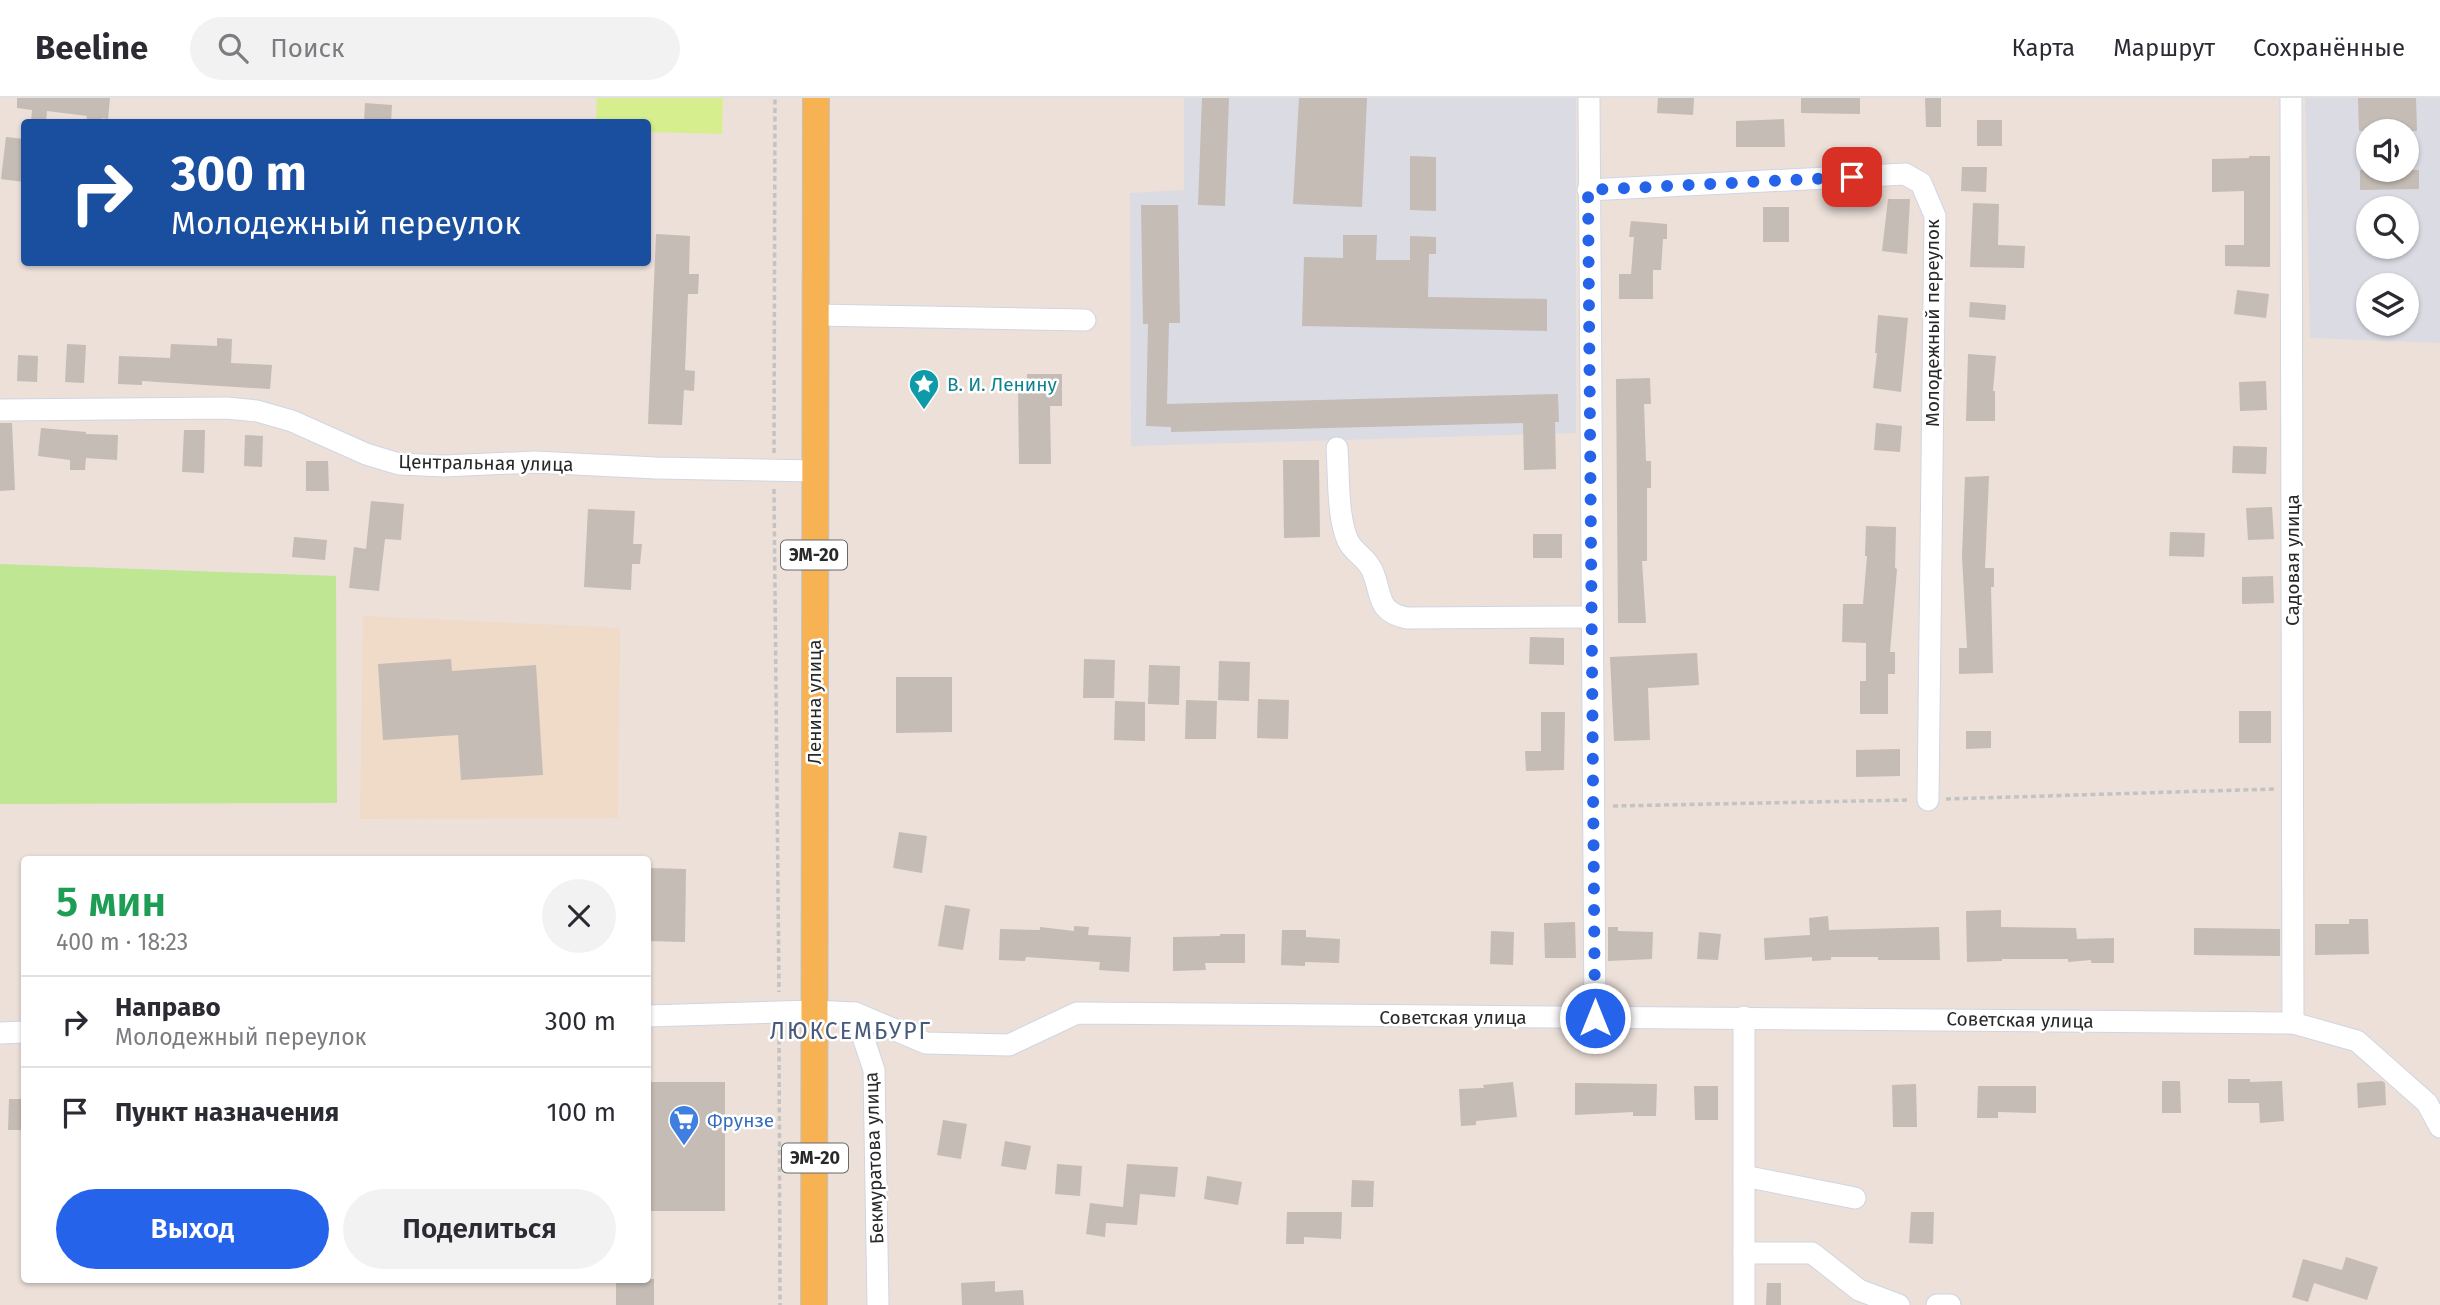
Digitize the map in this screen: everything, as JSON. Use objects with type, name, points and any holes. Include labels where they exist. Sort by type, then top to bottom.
[{"type":"main road","name":"Ленина улица","points":[[814,1305],[816,98]]},
{"type":"street","points":[[1589,98],[1595,1018]]},
{"type":"street","name":"Садовая улица","points":[[2291,98],[2293,1023]]},
{"type":"street","name":"Молодежный переулок","points":[[1588,190],[1905,174],[1921,183],[1935,216],[1928,800]]},
{"type":"street","points":[[815,315],[1085,320]]},
{"type":"street","name":"Центральная улица","points":[[0,410],[227,408],[257,411],[292,421],[366,454],[399,464],[444,466],[535,462],[814,471]]},
{"type":"street","points":[[1337,449],[1343,527],[1354,551],[1364,557],[1373,572],[1382,606],[1392,614],[1408,618],[1592,617]]},
{"type":"street","name":"Советская улица","points":[[651,1016],[814,1011],[855,1013],[926,1043],[1009,1045],[1077,1013],[2293,1023],[2357,1041],[2427,1103],[2440,1127]]},
{"type":"street","name":"Бекмуратова улица","points":[[855,1013],[874,1070],[878,1305]]},
{"type":"street","points":[[1744,1017],[1744,1305]]},
{"type":"street","points":[[0,1033],[21,1032]]},
{"type":"street","points":[[1744,1176],[1855,1198]]},
{"type":"street","points":[[1744,1253],[1812,1253],[1859,1290],[1899,1305]]},
{"type":"street","points":[[1937,1305],[1950,1305]]},
{"type":"path","points":[[775,98],[774,470],[780,1305]]},
{"type":"shaded area","points":[[1184,98],[1576,98],[1576,433],[1131,446],[1130,193],[1184,190]]},
{"type":"shaded area","points":[[2305,98],[2440,98],[2440,343],[2310,338]]},
{"type":"shaded area","points":[[363,616],[620,628],[618,818],[360,819]]},
{"type":"green space","points":[[597,98],[723,98],[722,134],[651,132],[651,119],[596,119]]},
{"type":"green space","points":[[0,564],[336,576],[337,803],[0,804]]},
{"type":"building","points":[[17,98],[110,98],[108,119],[86,119],[87,116],[47,111],[46,119],[31,119],[32,110],[17,108]]},
{"type":"building","points":[[1202,98],[1229,98],[1225,206],[1198,205]]},
{"type":"building","points":[[1299,98],[1367,98],[1362,207],[1293,204]]},
{"type":"building","points":[[1658,98],[1694,98],[1693,115],[1657,113]]},
{"type":"building","points":[[1801,98],[1860,98],[1860,114],[1801,113]]},
{"type":"building","points":[[1925,98],[1941,98],[1941,127],[1926,127]]},
{"type":"building","points":[[2358,98],[2416,98],[2417,119],[2359,119]]},
{"type":"building","points":[[365,103],[392,105],[391,119],[364,119]]},
{"type":"building","points":[[1784,119],[1785,147],[1736,147],[1736,121]]},
{"type":"building","points":[[1977,120],[2002,120],[2002,146],[1977,146]]},
{"type":"building","points":[[6,137],[21,139],[21,182],[1,179]]},
{"type":"building","points":[[1410,156],[1436,157],[1436,211],[1410,210]]},
{"type":"building","points":[[2270,156],[2270,267],[2225,266],[2225,245],[2244,245],[2244,191],[2212,192],[2212,159]]},
{"type":"building","points":[[1962,167],[1987,167],[1986,192],[1961,191]]},
{"type":"building","points":[[2360,182],[2419,182],[2419,189],[2360,190]]},
{"type":"building","points":[[1888,199],[1910,199],[1907,254],[1882,251]]},
{"type":"building","points":[[1973,203],[1999,204],[1998,245],[2025,246],[2024,268],[1970,267]]},
{"type":"building","points":[[1141,205],[1178,205],[1180,323],[1169,323],[1167,404],[1558,394],[1559,422],[1555,422],[1556,469],[1524,470],[1523,423],[1171,432],[1171,427],[1146,426],[1148,324],[1143,324]]},
{"type":"building","points":[[1763,207],[1789,207],[1789,242],[1763,242]]},
{"type":"building","points":[[1631,221],[1667,224],[1661,270],[1653,270],[1653,299],[1619,299],[1619,274],[1631,274],[1634,237],[1629,237]]},
{"type":"building","points":[[656,234],[690,236],[689,274],[699,274],[698,294],[688,294],[685,370],[695,371],[694,391],[684,390],[682,425],[648,424]]},
{"type":"building","points":[[1343,235],[1377,235],[1376,260],[1410,260],[1410,236],[1436,237],[1436,254],[1429,254],[1428,297],[1547,299],[1547,331],[1302,326],[1304,257],[1343,258]]},
{"type":"building","points":[[2237,290],[2269,294],[2266,318],[2234,314]]},
{"type":"building","points":[[1970,302],[2006,305],[2005,320],[1969,317]]},
{"type":"building","points":[[1878,315],[1908,318],[1901,392],[1873,388]]},
{"type":"building","points":[[217,338],[232,339],[231,363],[272,365],[270,389],[142,381],[142,385],[118,384],[119,356],[170,358],[171,344],[217,346]]},
{"type":"building","points":[[67,344],[86,345],[84,383],[65,382]]},
{"type":"building","points":[[1968,354],[1996,356],[1993,391],[1995,421],[1966,421]]},
{"type":"building","points":[[18,355],[38,356],[37,382],[17,381]]},
{"type":"building","points":[[1027,374],[1062,374],[1062,406],[1050,406],[1051,464],[1019,464],[1018,388],[1027,388]]},
{"type":"building","points":[[1650,378],[1651,404],[1644,404],[1646,461],[1651,461],[1651,488],[1647,488],[1647,561],[1642,561],[1646,623],[1618,623],[1616,379]]},
{"type":"building","points":[[2266,381],[2267,410],[2240,411],[2239,382]]},
{"type":"building","points":[[0,423],[12,423],[15,490],[0,491]]},
{"type":"building","points":[[1876,423],[1902,426],[1900,452],[1874,450]]},
{"type":"building","points":[[41,428],[118,435],[117,460],[86,458],[85,470],[70,470],[70,460],[38,456]]},
{"type":"building","points":[[184,430],[205,430],[204,473],[182,472]]},
{"type":"building","points":[[245,435],[263,436],[262,467],[244,466]]},
{"type":"building","points":[[2233,446],[2267,447],[2266,474],[2232,473]]},
{"type":"building","points":[[1283,460],[1319,460],[1320,537],[1284,538]]},
{"type":"building","points":[[306,461],[328,461],[329,491],[306,491]]},
{"type":"building","points":[[1989,476],[1985,568],[1994,568],[1994,587],[1991,587],[1993,673],[1959,674],[1959,648],[1967,648],[1962,556],[1965,477]]},
{"type":"building","points":[[371,501],[404,504],[401,540],[385,539],[379,591],[349,588],[354,547],[366,549]]},
{"type":"building","points":[[2272,507],[2274,539],[2248,540],[2246,508]]},
{"type":"building","points":[[588,509],[635,511],[633,544],[642,544],[640,564],[632,564],[631,590],[584,587]]},
{"type":"building","points":[[1866,526],[1896,527],[1897,569],[1890,652],[1895,652],[1895,674],[1888,674],[1888,714],[1860,714],[1860,681],[1866,681],[1866,643],[1842,642],[1843,604],[1863,604],[1867,556]]},
{"type":"building","points":[[2170,532],[2205,533],[2204,557],[2169,556]]},
{"type":"building","points":[[1533,534],[1562,534],[1562,558],[1533,558]]},
{"type":"building","points":[[294,537],[327,540],[325,560],[292,557]]},
{"type":"building","points":[[2273,576],[2274,603],[2242,604],[2242,577]]},
{"type":"building","points":[[1530,637],[1564,638],[1564,665],[1529,664]]},
{"type":"building","points":[[1697,653],[1699,685],[1648,688],[1650,740],[1614,741],[1610,657]]},
{"type":"building","points":[[451,659],[452,671],[536,665],[543,775],[461,780],[458,735],[383,740],[378,664]]},
{"type":"building","points":[[1084,659],[1115,660],[1114,698],[1083,698]]},
{"type":"building","points":[[1219,661],[1250,662],[1249,701],[1218,700]]},
{"type":"building","points":[[1149,665],[1180,666],[1179,705],[1148,704]]},
{"type":"building","points":[[896,677],[952,677],[952,732],[896,733]]},
{"type":"building","points":[[1258,699],[1289,700],[1288,739],[1257,738]]},
{"type":"building","points":[[1186,700],[1217,701],[1216,739],[1185,739]]},
{"type":"building","points":[[1115,701],[1145,702],[1145,741],[1114,740]]},
{"type":"building","points":[[2239,711],[2271,711],[2271,743],[2239,743]]},
{"type":"building","points":[[1541,712],[1565,712],[1564,770],[1526,771],[1525,751],[1541,751]]},
{"type":"building","points":[[1966,731],[1991,731],[1991,748],[1966,749]]},
{"type":"building","points":[[1900,749],[1900,776],[1856,777],[1856,750]]},
{"type":"building","points":[[899,832],[927,836],[922,873],[893,868]]},
{"type":"building","points":[[651,868],[686,869],[685,942],[651,941]]},
{"type":"building","points":[[945,905],[970,909],[963,950],[938,946]]},
{"type":"building","points":[[2001,910],[2001,927],[2076,928],[2077,939],[2114,938],[2114,963],[2091,963],[2091,960],[2068,962],[2068,959],[1967,962],[1966,911]]},
{"type":"building","points":[[1828,916],[1829,930],[1939,927],[1940,960],[1831,957],[1831,960],[1812,961],[1812,957],[1765,960],[1764,938],[1810,935],[1809,918]]},
{"type":"building","points":[[2349,919],[2368,919],[2369,954],[2315,955],[2315,924],[2349,924]]},
{"type":"building","points":[[1575,922],[1576,958],[1545,958],[1544,923]]},
{"type":"building","points":[[1074,926],[1089,927],[1088,935],[1131,937],[1129,972],[1099,970],[1100,962],[1026,957],[1025,961],[999,960],[1000,929],[1040,930],[1040,927],[1074,931]]},
{"type":"building","points":[[1608,927],[1618,927],[1618,931],[1653,932],[1652,959],[1608,961]]},
{"type":"building","points":[[2194,928],[2280,929],[2280,956],[2194,955]]},
{"type":"building","points":[[1282,930],[1306,930],[1306,937],[1340,939],[1339,963],[1305,962],[1305,966],[1281,965]]},
{"type":"building","points":[[1491,931],[1514,932],[1513,965],[1490,964]]},
{"type":"building","points":[[1699,932],[1721,934],[1718,960],[1697,959]]},
{"type":"building","points":[[1245,934],[1245,963],[1205,963],[1206,970],[1173,971],[1173,937]]},
{"type":"building","points":[[2228,1079],[2250,1079],[2250,1082],[2282,1081],[2284,1121],[2260,1123],[2259,1103],[2228,1103]]},
{"type":"building","points":[[2162,1081],[2180,1081],[2181,1113],[2162,1113]]},
{"type":"building","points":[[651,1082],[725,1082],[725,1211],[651,1211]]},
{"type":"building","points":[[1513,1082],[1517,1117],[1476,1121],[1476,1125],[1461,1126],[1459,1089],[1484,1088],[1483,1085]]},
{"type":"building","points":[[1575,1083],[1657,1084],[1656,1116],[1633,1116],[1633,1112],[1575,1115]]},
{"type":"building","points":[[2357,1083],[2385,1083],[2386,1105],[2358,1108]]},
{"type":"building","points":[[1916,1084],[1917,1127],[1893,1127],[1892,1085]]},
{"type":"building","points":[[1694,1086],[1718,1086],[1718,1120],[1695,1120]]},
{"type":"building","points":[[1978,1086],[2036,1086],[2036,1113],[1998,1112],[1998,1118],[1977,1118]]},
{"type":"building","points":[[9,1099],[21,1099],[21,1130],[8,1130]]},
{"type":"building","points":[[943,1120],[967,1124],[961,1159],[937,1155]]},
{"type":"building","points":[[1005,1141],[1031,1146],[1026,1170],[1001,1166]]},
{"type":"building","points":[[1057,1164],[1082,1166],[1080,1196],[1055,1194]]},
{"type":"building","points":[[1127,1164],[1178,1167],[1175,1197],[1140,1194],[1137,1225],[1106,1223],[1105,1237],[1086,1234],[1090,1203],[1123,1207]]},
{"type":"building","points":[[1207,1176],[1242,1182],[1238,1205],[1204,1199]]},
{"type":"building","points":[[1352,1180],[1374,1181],[1373,1207],[1351,1207]]},
{"type":"building","points":[[1287,1212],[1342,1212],[1341,1239],[1304,1237],[1304,1244],[1286,1244]]},
{"type":"building","points":[[1911,1212],[1934,1212],[1933,1244],[1909,1243]]},
{"type":"building","points":[[2346,1257],[2378,1267],[2367,1300],[2314,1283],[2308,1302],[2292,1297],[2303,1259],[2342,1270]]},
{"type":"building","points":[[651,1279],[654,1279],[654,1305],[616,1305],[616,1283],[651,1283]]},
{"type":"building","points":[[995,1281],[995,1292],[1023,1290],[1024,1305],[962,1305],[961,1283]]},
{"type":"building","points":[[1767,1283],[1781,1283],[1781,1305],[1766,1305]]},
{"type":"place","name":"В. И. Ленину","points":[[924,411]]},
{"type":"place","name":"Фрунзе","points":[[684,1147]]},
{"type":"district","name":"ЛЮКСЕМБУРГ","points":[[851,1031]]},
{"type":"route","points":[[1595,1018],[1588,190],[1852,177]]}]
